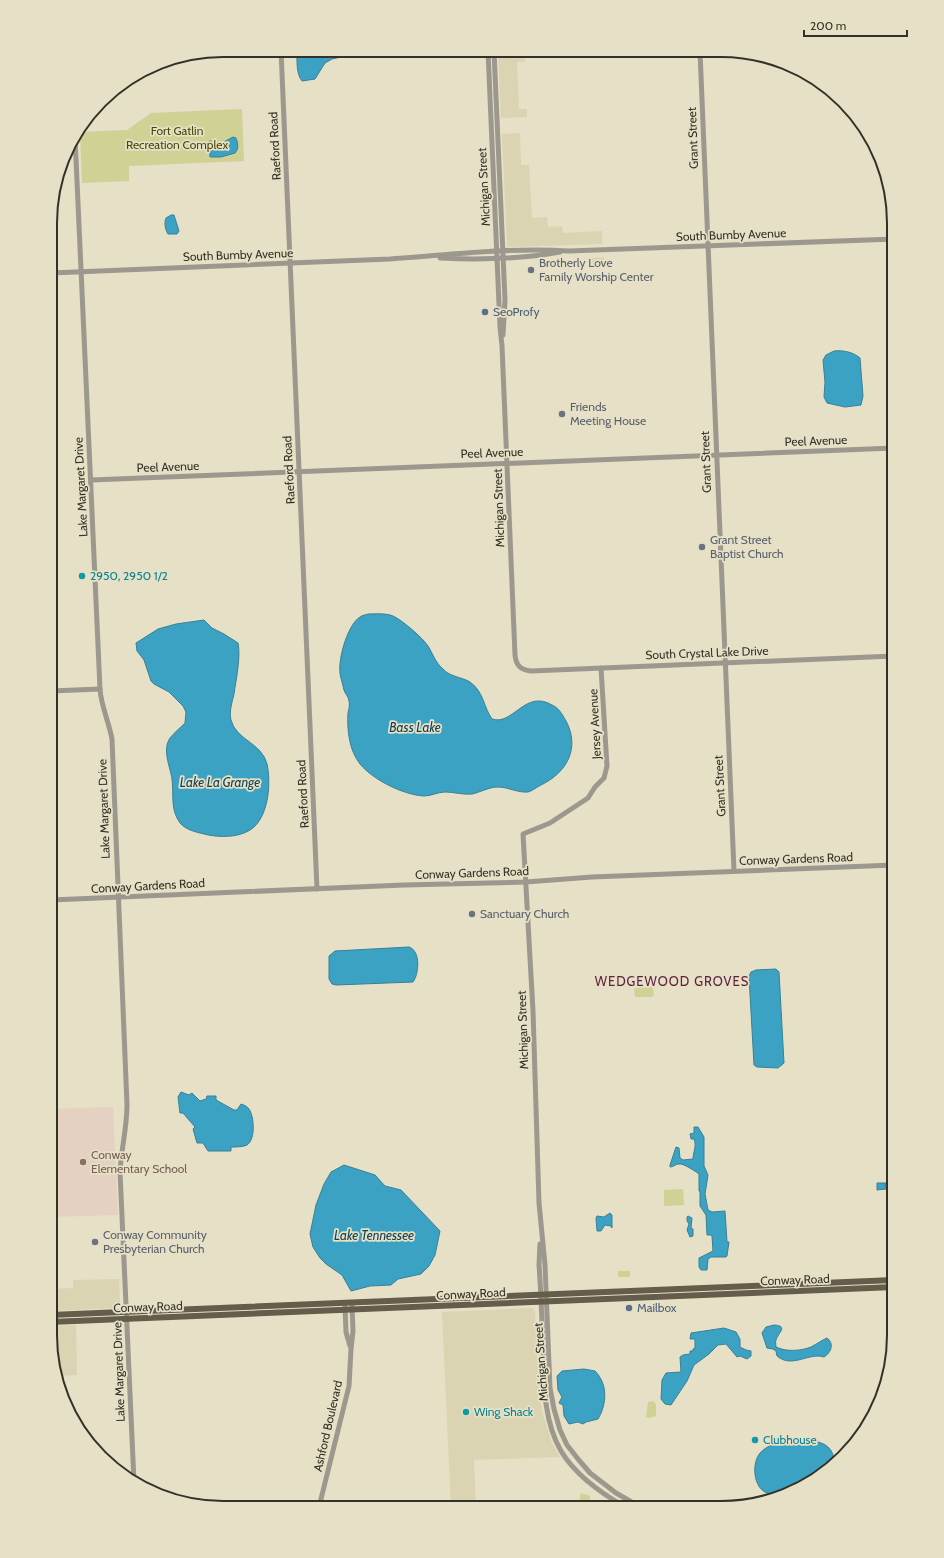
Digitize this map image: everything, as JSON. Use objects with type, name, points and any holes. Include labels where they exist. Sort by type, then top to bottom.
[{"type":"main road","name":"Conway Road","points":[[57,1322],[402,1308],[544,1298],[887,1280]]},
{"type":"main road","points":[[738,1294],[752,1290],[759,1286]]},
{"type":"main road","name":"Conway Road","points":[[57,1315],[431,1300],[738,1294],[887,1287]]},
{"type":"main road","points":[[402,1308],[408,1304],[427,1302],[431,1300]]},
{"type":"street","name":"Raeford Road","points":[[280,57],[300,472],[317,889]]},
{"type":"street","name":"Michigan Street","points":[[488,57],[496,251],[508,462],[515,655],[517,664],[521,668]]},
{"type":"street","name":"Michigan Street","points":[[494,57],[505,300],[502,346]]},
{"type":"street","name":"Grant Street","points":[[700,57],[734,872]]},
{"type":"street","name":"Lake Margaret Drive","points":[[76,147],[100,689],[102,707],[112,739],[127,1110],[120,1172],[134,1475]]},
{"type":"street","name":"South Bumby Avenue","points":[[57,273],[426,257],[466,252],[539,249],[569,251],[887,239]]},
{"type":"street","name":"South Bumby Avenue","points":[[426,257],[466,259],[503,258],[540,256],[569,251]]},
{"type":"street","name":"Peel Avenue","points":[[91,480],[508,462],[887,448]]},
{"type":"street","name":"South Crystal Lake Drive","points":[[521,668],[531,671],[887,656]]},
{"type":"street","name":"Jersey Avenue","points":[[523,834],[550,823],[588,798],[595,786],[604,778],[607,766],[601,668]]},
{"type":"street","points":[[57,691],[100,689]]},
{"type":"street","name":"Michigan Street","points":[[523,834],[541,1225],[539,1265],[544,1298],[550,1388],[560,1430],[567,1445],[590,1473],[616,1493],[630,1501]]},
{"type":"street","name":"Conway Gardens Road","points":[[57,900],[526,882],[887,865]]},
{"type":"street","name":"Michigan Street","points":[[544,1298],[544,1395],[554,1433],[561,1451],[582,1475],[608,1498],[614,1501]]},
{"type":"street","name":"Ashford Boulevard","points":[[344,1303],[346,1332],[351,1349]]},
{"type":"street","name":"Ashford Boulevard","points":[[320,1501],[348,1386],[353,1331],[352,1303]]},
{"type":"shaded area","points":[[498,57],[525,57],[525,62],[517,62],[519,109],[527,109],[527,117],[501,118]]},
{"type":"shaded area","points":[[520,133],[521,165],[529,165],[532,218],[547,217],[548,227],[562,226],[563,233],[602,231],[602,244],[509,247],[507,245],[502,134]]},
{"type":"shaded area","points":[[604,257],[604,265],[590,265],[590,258]]},
{"type":"shaded area","name":"Conway Elementary School","points":[[113,1107],[118,1215],[57,1217],[57,1109]]},
{"type":"shaded area","points":[[119,1279],[120,1302],[117,1308],[57,1311],[57,1289],[73,1288],[73,1280]]},
{"type":"shaded area","points":[[532,1308],[535,1311],[539,1393],[542,1411],[552,1443],[560,1457],[474,1460],[476,1501],[451,1501],[442,1312]]},
{"type":"shaded area","points":[[76,1325],[77,1375],[62,1376],[58,1357],[57,1326]]},
{"type":"green space","name":"Fort Gatlin Recreation Complex","points":[[242,109],[244,161],[129,166],[129,181],[82,183],[80,138],[84,132],[127,130],[151,113]]},
{"type":"green space","points":[[652,987],[654,995],[652,997],[635,996],[634,989]]},
{"type":"green space","points":[[683,1189],[684,1205],[664,1206],[664,1190]]},
{"type":"green space","points":[[618,1271],[630,1271],[630,1277],[618,1277]]},
{"type":"green space","points":[[653,1401],[656,1404],[656,1416],[649,1418],[646,1417],[648,1402]]},
{"type":"green space","points":[[581,1493],[590,1496],[589,1501],[579,1501]]},
{"type":"water","points":[[297,57],[342,57],[332,59],[325,63],[315,79],[302,81],[298,71]]},
{"type":"water","points":[[233,137],[236,138],[238,144],[238,148],[235,153],[221,157],[210,157],[209,141],[222,143]]},
{"type":"water","points":[[174,215],[179,231],[177,234],[168,234],[166,230],[166,218]]},
{"type":"water","points":[[834,351],[848,352],[860,358],[863,396],[861,405],[845,407],[827,403],[824,397],[825,382],[823,360],[826,355]]},
{"type":"water","name":"Bass Lake","points":[[368,614],[390,615],[402,621],[422,638],[438,664],[446,672],[467,680],[475,686],[481,695],[492,719],[500,720],[506,718],[534,701],[543,701],[557,708],[566,721],[572,740],[569,758],[564,766],[550,780],[528,792],[520,792],[498,787],[472,794],[445,792],[424,796],[398,790],[373,776],[360,764],[353,753],[348,726],[349,702],[344,690],[340,672],[341,655],[347,636],[355,621]]},
{"type":"water","name":"Lake La Grange","points":[[204,620],[212,628],[238,643],[239,661],[230,717],[238,732],[255,746],[264,757],[267,764],[269,779],[266,806],[259,821],[249,831],[230,836],[210,835],[191,830],[182,825],[177,818],[174,807],[172,779],[167,758],[167,748],[170,738],[185,723],[186,712],[183,706],[169,692],[151,681],[144,660],[137,651],[136,643],[158,629],[176,624]]},
{"type":"water","points":[[409,947],[416,953],[418,963],[417,974],[413,982],[336,985],[332,984],[329,979],[329,956],[335,951]]},
{"type":"water","points":[[776,969],[779,972],[784,1063],[778,1068],[757,1067],[754,1065],[749,976],[751,972],[756,970]]},
{"type":"water","points":[[181,1092],[189,1095],[192,1093],[200,1101],[206,1099],[207,1096],[216,1096],[216,1100],[234,1110],[237,1110],[241,1104],[246,1106],[251,1112],[253,1122],[253,1133],[250,1142],[244,1146],[231,1147],[231,1151],[208,1151],[203,1143],[197,1143],[193,1129],[195,1127],[183,1113],[180,1113],[178,1097]]},
{"type":"water","points":[[694,1127],[698,1127],[704,1137],[704,1166],[708,1175],[705,1194],[708,1210],[712,1212],[725,1211],[727,1242],[729,1242],[727,1256],[711,1257],[708,1259],[707,1270],[701,1270],[699,1267],[699,1258],[713,1251],[712,1236],[707,1235],[706,1215],[700,1206],[699,1174],[681,1164],[670,1167],[676,1147],[679,1148],[680,1158],[683,1160],[693,1159],[695,1142],[694,1139],[691,1139],[690,1134],[694,1133]]},
{"type":"water","name":"Lake Tennessee","points":[[344,1165],[375,1175],[385,1186],[401,1190],[440,1231],[435,1255],[429,1266],[421,1274],[398,1279],[391,1285],[370,1286],[351,1291],[342,1275],[320,1258],[313,1247],[310,1234],[316,1205],[324,1184],[331,1172]]},
{"type":"water","points":[[877,1183],[886,1183],[886,1189],[877,1190]]},
{"type":"water","points":[[610,1213],[612,1215],[612,1228],[611,1226],[605,1225],[601,1231],[597,1231],[597,1216],[604,1217]]},
{"type":"water","points":[[688,1216],[692,1218],[691,1228],[693,1229],[693,1236],[690,1237],[687,1230],[689,1224],[687,1221]]},
{"type":"water","points":[[774,1325],[782,1328],[777,1337],[776,1347],[789,1350],[803,1349],[811,1347],[827,1338],[831,1342],[829,1353],[824,1357],[818,1356],[795,1361],[783,1360],[777,1356],[776,1351],[767,1348],[762,1333],[766,1327]]},
{"type":"water","points":[[724,1328],[736,1332],[740,1339],[740,1347],[751,1351],[751,1356],[747,1359],[740,1356],[737,1357],[726,1344],[718,1345],[694,1365],[687,1381],[671,1405],[665,1404],[661,1399],[662,1380],[666,1373],[681,1372],[680,1357],[690,1354],[690,1351],[693,1351],[695,1348],[695,1339],[690,1339],[691,1333]]},
{"type":"water","points":[[584,1369],[595,1371],[602,1382],[605,1394],[603,1407],[598,1419],[583,1424],[578,1422],[569,1424],[564,1416],[563,1405],[559,1403],[562,1397],[558,1390],[557,1376],[562,1371]]},
{"type":"water","points":[[779,1441],[815,1441],[829,1448],[833,1457],[822,1467],[804,1479],[769,1494],[762,1490],[759,1486],[756,1480],[755,1468],[758,1456],[763,1450]]},
{"type":"place","name":"Brotherly Love Family Worship Center","points":[[531,270]]},
{"type":"place","name":"SeoProfy","points":[[485,312]]},
{"type":"place","name":"Friends Meeting House","points":[[562,414]]},
{"type":"place","name":"Grant Street Baptist Church","points":[[702,547]]},
{"type":"place","name":"2950, 2950 1/2","points":[[82,576]]},
{"type":"place","name":"Sanctuary Church","points":[[472,914]]},
{"type":"place","name":"Conway Elementary School","points":[[83,1162]]},
{"type":"place","name":"Conway Community Presbyterian Church","points":[[95,1242]]},
{"type":"place","name":"Mailbox","points":[[629,1308]]},
{"type":"place","name":"Wing Shack","points":[[466,1412]]},
{"type":"place","name":"Clubhouse","points":[[755,1440]]},
{"type":"district","name":"WEDGEWOOD GROVES","points":[[672,981]]}]
